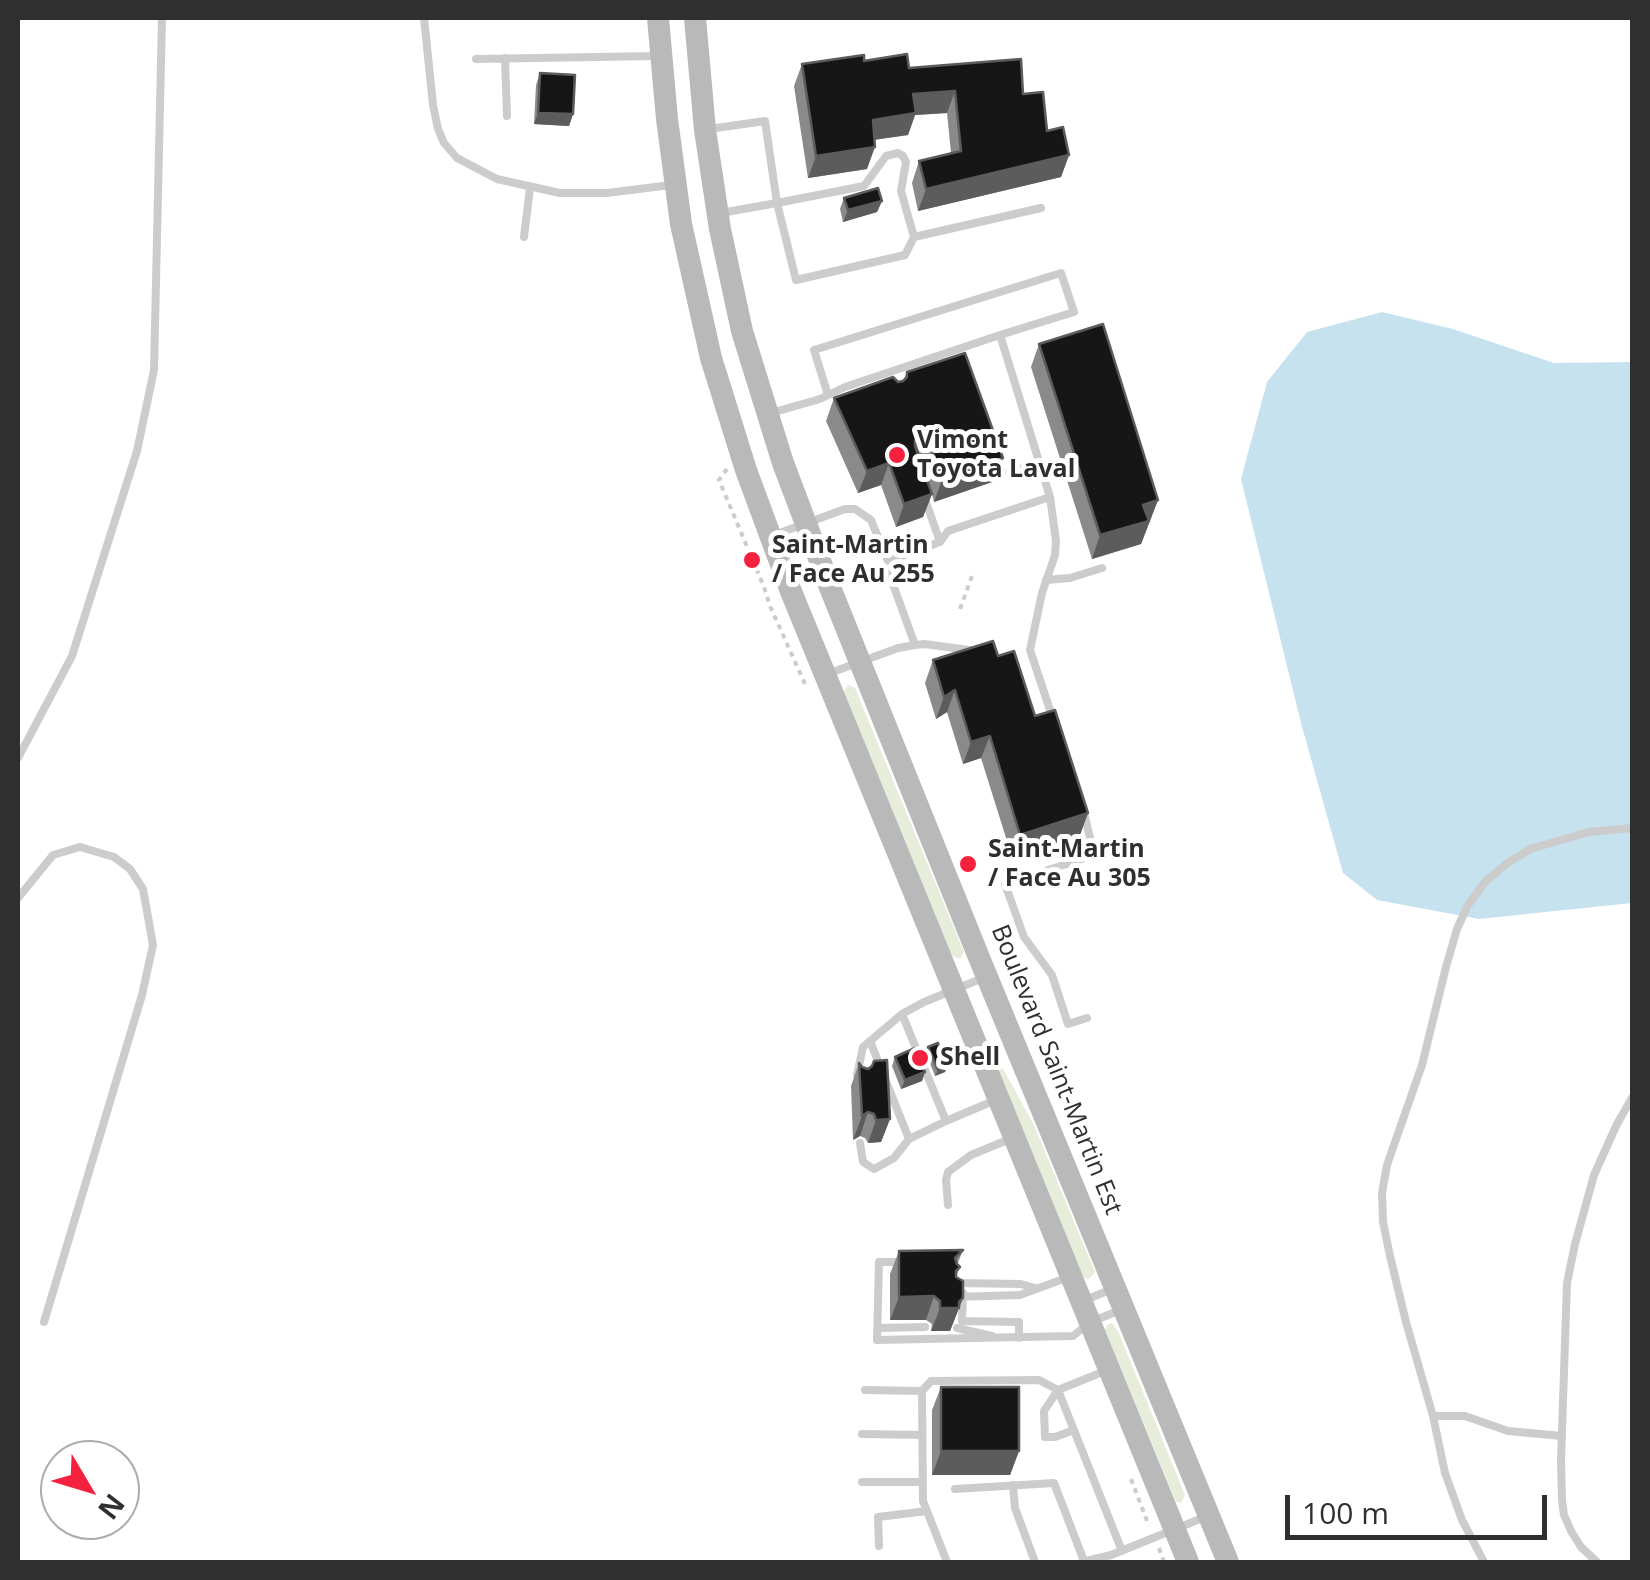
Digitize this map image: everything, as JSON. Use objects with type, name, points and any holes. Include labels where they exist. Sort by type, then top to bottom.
[{"type":"main road","points":[[658,18],[675,184],[711,358],[817,682],[999,1099],[1061,1280],[1085,1312],[1188,1562]]},
{"type":"main road","name":"Boulevard Saint-Martin Est","points":[[695,18],[704,130],[718,214],[742,332],[767,414],[805,524],[860,661],[1228,1562]]},
{"type":"lane","points":[[18,758],[72,656],[137,451],[154,370],[162,18]]},
{"type":"lane","points":[[424,18],[433,105],[444,143],[462,162],[496,179],[560,193],[632,191],[675,184]]},
{"type":"lane","points":[[476,59],[660,56]]},
{"type":"lane","points":[[505,58],[507,116]]},
{"type":"lane","points":[[704,130],[765,122],[776,203],[796,280],[905,256],[914,237],[901,192],[906,162],[898,153],[886,156],[864,186],[776,203],[718,214]]},
{"type":"lane","points":[[524,237],[530,188]]},
{"type":"lane","points":[[914,237],[1041,208]]},
{"type":"lane","points":[[767,414],[828,395],[1074,312],[1061,273],[814,350],[828,395]]},
{"type":"lane","points":[[1000,336],[1050,497],[1056,550],[1028,658],[1057,734]]},
{"type":"lane","points":[[962,348],[968,366]]},
{"type":"lane","points":[[885,374],[888,386]]},
{"type":"lane","points":[[998,456],[1004,474],[1039,462]]},
{"type":"lane","points":[[924,496],[940,542]]},
{"type":"lane","points":[[888,560],[940,542],[948,531],[1050,497]]},
{"type":"lane","points":[[770,536],[845,509],[855,508],[871,520],[915,645]]},
{"type":"lane","points":[[1046,580],[1070,578],[1102,568]]},
{"type":"lane","points":[[817,682],[860,661],[915,645],[986,653]]},
{"type":"lane","points":[[1081,806],[1091,842],[1082,858],[1005,884],[1024,937],[1052,975],[1068,1024],[1087,1018]]},
{"type":"lane","points":[[1484,1562],[1452,1499],[1382,1222],[1382,1193],[1422,1066],[1446,967],[1468,905],[1485,882],[1530,849],[1589,832],[1632,828]]},
{"type":"lane","points":[[18,898],[54,855],[80,847],[114,857],[130,869],[143,889],[154,945],[44,1322]]},
{"type":"lane","points":[[858,1084],[861,1050],[902,1014],[987,976]]},
{"type":"lane","points":[[902,1014],[946,1122]]},
{"type":"lane","points":[[870,1041],[909,1140]]},
{"type":"lane","points":[[1597,1562],[1581,1547],[1564,1515],[1562,1436],[1567,1283],[1594,1175],[1632,1098]]},
{"type":"lane","points":[[860,1144],[863,1162],[874,1168],[894,1158],[909,1140],[999,1099]]},
{"type":"lane","points":[[948,1205],[946,1176],[952,1168],[1014,1137]]},
{"type":"lane","points":[[914,1262],[879,1262],[877,1340],[1073,1336],[1085,1312],[1120,1298]]},
{"type":"lane","points":[[959,1297],[1020,1295],[1061,1280]]},
{"type":"lane","points":[[878,1281],[890,1282]]},
{"type":"lane","points":[[1019,1338],[1019,1322],[962,1321],[959,1283],[1036,1288]]},
{"type":"lane","points":[[878,1298],[890,1297]]},
{"type":"lane","points":[[1085,1312],[1120,1298]]},
{"type":"lane","points":[[878,1328],[925,1327]]},
{"type":"lane","points":[[957,1328],[1003,1338]]},
{"type":"lane","points":[[1074,1430],[1045,1437],[1044,1411],[1058,1390],[1109,1370]]},
{"type":"lane","points":[[947,1562],[923,1502],[922,1391],[930,1382],[1039,1380],[1058,1390],[1122,1550]]},
{"type":"lane","points":[[865,1390],[922,1391]]},
{"type":"lane","points":[[1433,1416],[1465,1416],[1508,1431],[1562,1436]]},
{"type":"lane","points":[[862,1434],[922,1435]]},
{"type":"lane","points":[[862,1482],[923,1482]]},
{"type":"lane","points":[[954,1489],[1054,1483],[1082,1562],[1112,1559],[1122,1550],[1209,1516]]},
{"type":"lane","points":[[1013,1485],[1015,1508],[1036,1562]]},
{"type":"lane","points":[[879,1546],[878,1517],[927,1511]]},
{"type":"path","points":[[719,480],[770,606],[817,682]]},
{"type":"path","points":[[960,609],[972,576]]},
{"type":"path","points":[[1161,1554],[1164,1562]]},
{"type":"green space","points":[[848,685],[855,688],[964,952],[960,959],[951,955],[844,692]]},
{"type":"green space","points":[[995,1054],[1034,1125],[1095,1272],[1089,1279],[1083,1277],[992,1055]]},
{"type":"green space","points":[[1112,1323],[1185,1495],[1181,1503],[1176,1502],[1105,1330]]},
{"type":"water","points":[[1382,312],[1453,329],[1554,363],[1632,362],[1632,903],[1479,919],[1377,900],[1343,873],[1301,723],[1241,479],[1267,382],[1307,332]]},
{"type":"building","points":[[907,54],[909,68],[1021,59],[1023,94],[1043,92],[1047,131],[1063,127],[1069,155],[926,189],[919,161],[961,151],[955,91],[913,94],[916,113],[873,120],[875,147],[816,156],[802,64],[864,55],[864,61]]},
{"type":"building","points":[[540,73],[575,75],[573,114],[538,113]]},
{"type":"building","points":[[878,188],[882,201],[848,210],[844,198]]},
{"type":"building","points":[[1103,324],[1158,500],[1143,505],[1149,521],[1100,535],[1039,344]]},
{"type":"building","name":"Vimont Toyota Laval","points":[[965,353],[1003,458],[942,480],[929,440],[919,437],[915,446],[932,494],[904,504],[889,463],[867,471],[834,398],[893,377],[903,381],[907,372]]},
{"type":"building","points":[[993,641],[998,656],[1014,651],[1035,716],[1055,710],[1088,813],[1020,835],[990,736],[971,742],[955,690],[944,697],[933,660]]},
{"type":"building","points":[[938,1043],[947,1066],[938,1070],[928,1047]]},
{"type":"building","points":[[915,1048],[925,1072],[905,1080],[895,1057]]},
{"type":"building","points":[[887,1060],[890,1119],[876,1120],[868,1112],[862,1116],[859,1063],[868,1069],[874,1061]]},
{"type":"building","points":[[963,1250],[955,1258],[960,1267],[956,1277],[963,1281],[959,1308],[940,1308],[940,1301],[934,1296],[899,1297],[899,1251]]},
{"type":"building","points":[[941,1387],[1019,1387],[1019,1451],[941,1451]]},
{"type":"place","name":"Vimont Toyota Laval","points":[[897,455]]},
{"type":"place","name":"Saint-Martin / Face Au 255","points":[[752,560]]},
{"type":"place","name":"Saint-Martin / Face Au 305","points":[[968,864]]},
{"type":"place","name":"Shell","points":[[920,1058]]}]
